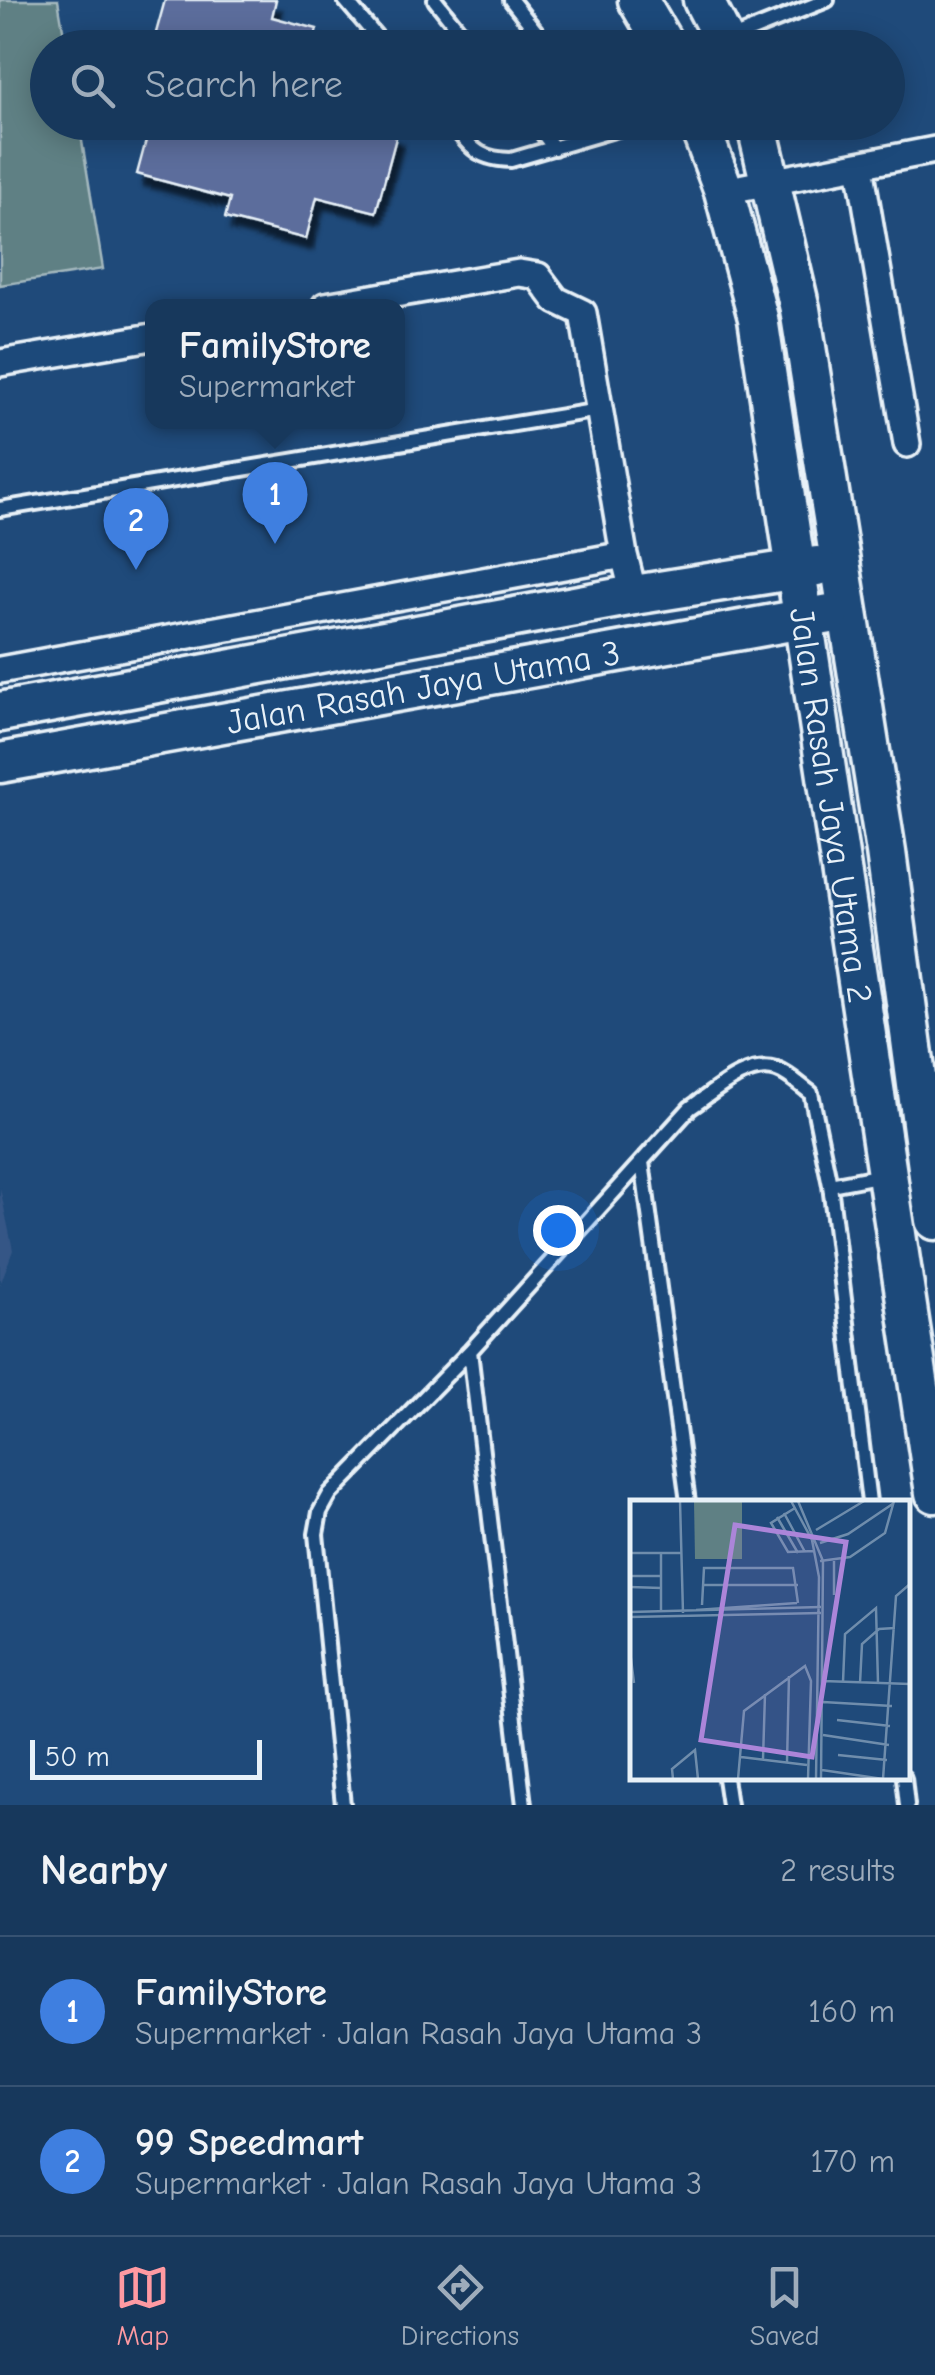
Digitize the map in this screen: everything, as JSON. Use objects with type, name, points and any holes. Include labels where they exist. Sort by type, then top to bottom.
[{"type":"street","points":[[638,0],[656,30]]},
{"type":"street","points":[[703,0],[719,30]]},
{"type":"street","name":"Jalan Rasah Jaya Utama 2","points":[[705,140],[724,191],[758,318],[935,1494]]},
{"type":"street","name":"Jalan Rasah Jaya Utama 2","points":[[761,140],[800,309],[886,852],[935,1220]]},
{"type":"street","points":[[724,191],[935,150]]},
{"type":"street","points":[[860,166],[907,444]]},
{"type":"street","points":[[366,299],[501,276],[538,276],[556,300],[583,313],[634,595]]},
{"type":"street","points":[[0,363],[145,338]]},
{"type":"street","points":[[0,670],[624,555]]},
{"type":"street","name":"Jalan Rasah Jaya Utama 3","points":[[0,712],[634,595],[840,562]]},
{"type":"street","name":"Jalan Rasah Jaya Utama 3","points":[[0,763],[848,612]]},
{"type":"street","points":[[886,1174],[931,1168]]},
{"type":"lane","points":[[345,0],[371,30]]},
{"type":"lane","points":[[435,0],[459,30]]},
{"type":"lane","points":[[511,0],[535,30]]},
{"type":"lane","points":[[758,30],[827,0]]},
{"type":"lane","points":[[465,140],[476,154],[492,160],[511,160],[575,140]]},
{"type":"lane","points":[[548,140],[554,148]]},
{"type":"lane","points":[[0,509],[600,410]]},
{"type":"lane","points":[[343,1805],[316,1534],[320,1512],[330,1494],[470,1351],[690,1108],[734,1078],[763,1068],[779,1070],[811,1093],[830,1186],[870,1500]]},
{"type":"lane","points":[[642,1162],[688,1500]]},
{"type":"lane","points":[[830,1186],[886,1174]]},
{"type":"lane","points":[[470,1351],[524,1805]]},
{"type":"lane","points":[[725,1780],[729,1805]]},
{"type":"lane","points":[[904,1780],[908,1805]]},
{"type":"shaded area","points":[[0,1188],[13,1250],[0,1285]]},
{"type":"green space","points":[[0,0],[58,0],[63,30],[30,30],[30,140],[82,140],[103,269],[0,285]]},
{"type":"building","points":[[165,0],[276,0],[272,17],[317,29],[317,30],[157,30]]},
{"type":"building","points":[[146,140],[395,140],[376,212],[317,197],[306,239],[225,218],[230,199],[137,174]]},
{"type":"place","name":"FamilyStore","points":[[275,544]]},
{"type":"place","name":"99 Speedmart","points":[[136,570]]}]
